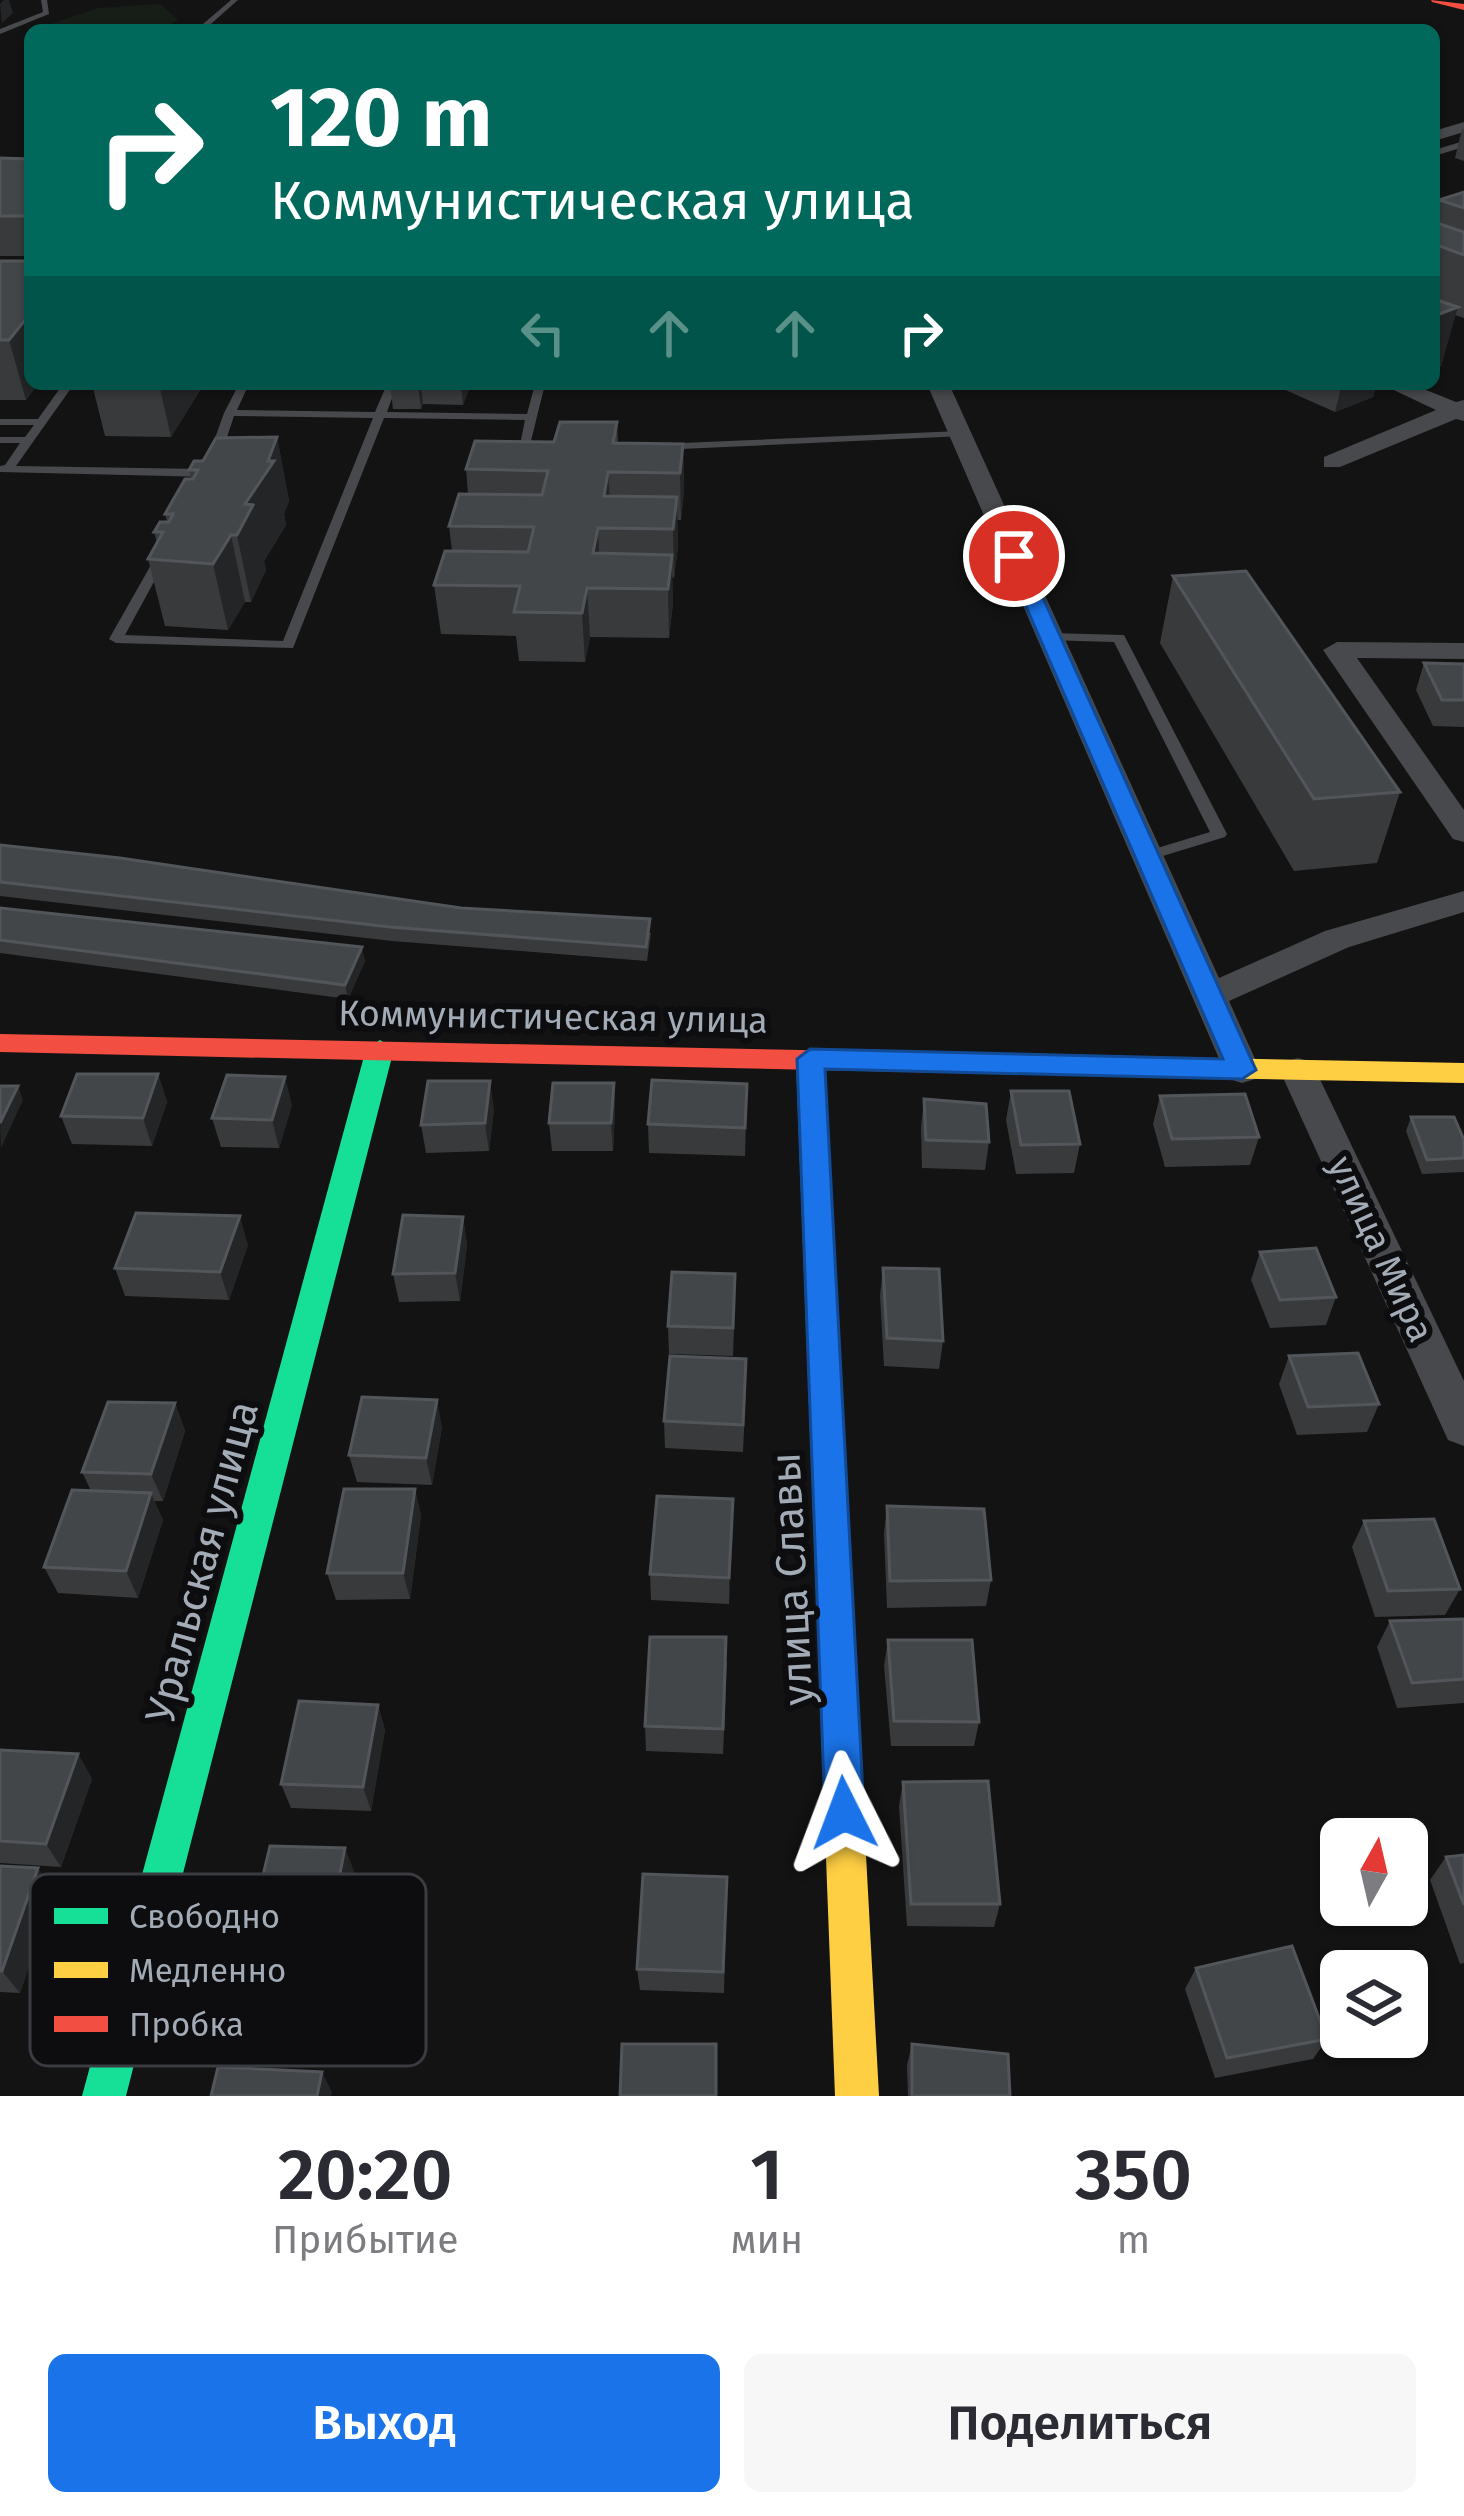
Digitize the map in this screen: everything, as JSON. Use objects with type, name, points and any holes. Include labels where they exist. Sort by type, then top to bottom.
[{"type":"street","points":[[1436,0],[1464,7]]},
{"type":"street","points":[[941,390],[1242,1070]]},
{"type":"street","points":[[1407,390],[1461,410]]},
{"type":"street","points":[[1332,462],[1461,410]]},
{"type":"street","points":[[1464,652],[1337,650],[1464,832]]},
{"type":"street","points":[[1210,996],[1337,939],[1464,902]]},
{"type":"street","name":"Коммунистическая улица","points":[[0,1043],[1464,1073]]},
{"type":"street","name":"Уральская улица","points":[[163,1874],[380,1049]]},
{"type":"street","name":"улица Славы","points":[[810,1059],[857,2096]]},
{"type":"street","name":"улица Мира","points":[[1298,1071],[1464,1427]]},
{"type":"street","name":"Уральская улица","points":[[104,2096],[112,2066]]},
{"type":"lane","points":[[1,32],[46,13],[44,0]]},
{"type":"lane","points":[[207,24],[235,0]]},
{"type":"lane","points":[[4,469],[64,390]]},
{"type":"lane","points":[[197,494],[241,390]]},
{"type":"lane","points":[[174,535],[116,639],[288,645],[389,390]]},
{"type":"lane","points":[[538,390],[523,448],[568,448]]},
{"type":"lane","points":[[230,413],[532,417]]},
{"type":"lane","points":[[0,422],[39,422]]},
{"type":"lane","points":[[635,448],[960,434]]},
{"type":"lane","points":[[0,440],[26,440]]},
{"type":"lane","points":[[4,469],[209,473]]},
{"type":"lane","points":[[1050,637],[1119,638],[1219,834],[1147,856]]},
{"type":"shaded area","points":[[160,4],[178,20],[170,24],[51,24],[98,8]]},
{"type":"building","points":[[0,158],[24,159],[24,216],[0,216]]},
{"type":"building","points":[[1464,192],[1464,208],[1440,200]]},
{"type":"building","points":[[1440,224],[1464,232],[1464,255],[1440,246]]},
{"type":"building","points":[[0,261],[24,261],[24,321],[9,340],[0,340]]},
{"type":"building","points":[[1440,301],[1458,307],[1440,314]]},
{"type":"building","points":[[560,422],[617,422],[613,443],[683,444],[680,473],[608,472],[604,496],[677,497],[673,529],[598,528],[593,553],[672,555],[668,589],[587,588],[582,613],[514,612],[520,586],[434,585],[445,551],[528,552],[534,527],[449,526],[459,494],[542,495],[548,471],[466,469],[475,441],[554,442]]},
{"type":"building","points":[[277,437],[268,461],[274,461],[245,504],[253,505],[213,564],[148,559],[163,532],[154,532],[160,522],[169,522],[173,514],[165,514],[185,479],[193,479],[198,470],[189,470],[194,461],[203,461],[216,438]]},
{"type":"building","points":[[1246,571],[1400,792],[1314,799],[1173,576]]},
{"type":"building","points":[[1424,663],[1464,664],[1464,700],[1442,700]]},
{"type":"building","points":[[0,845],[461,908],[650,919],[646,947],[390,927],[0,882]]},
{"type":"building","points":[[0,908],[362,947],[345,985],[0,940]]},
{"type":"building","points":[[77,1074],[158,1074],[143,1118],[61,1116]]},
{"type":"building","points":[[227,1075],[285,1077],[272,1120],[212,1118]]},
{"type":"building","points":[[652,1080],[747,1084],[745,1128],[648,1124]]},
{"type":"building","points":[[428,1081],[490,1081],[485,1123],[421,1125]]},
{"type":"building","points":[[553,1083],[614,1083],[611,1123],[549,1123]]},
{"type":"building","points":[[0,1086],[18,1086],[0,1123]]},
{"type":"building","points":[[1011,1091],[1069,1091],[1080,1144],[1021,1145]]},
{"type":"building","points":[[1245,1094],[1259,1137],[1172,1139],[1160,1096]]},
{"type":"building","points":[[924,1099],[986,1104],[989,1142],[926,1140]]},
{"type":"building","points":[[1411,1117],[1454,1117],[1464,1140],[1464,1158],[1427,1160]]},
{"type":"building","points":[[136,1213],[240,1216],[220,1272],[115,1268]]},
{"type":"building","points":[[403,1215],[463,1217],[455,1273],[393,1274]]},
{"type":"building","points":[[1316,1248],[1336,1297],[1280,1300],[1260,1252]]},
{"type":"building","points":[[883,1268],[939,1269],[943,1341],[887,1338]]},
{"type":"building","points":[[672,1272],[735,1274],[733,1328],[668,1326]]},
{"type":"building","points":[[1358,1353],[1379,1404],[1308,1407],[1289,1356]]},
{"type":"building","points":[[670,1356],[746,1359],[743,1425],[664,1421]]},
{"type":"building","points":[[362,1397],[437,1400],[426,1458],[349,1455]]},
{"type":"building","points":[[108,1402],[175,1403],[151,1474],[82,1472]]},
{"type":"building","points":[[344,1489],[415,1489],[403,1573],[327,1573]]},
{"type":"building","points":[[72,1490],[151,1493],[126,1571],[44,1567]]},
{"type":"building","points":[[657,1496],[733,1499],[729,1578],[650,1574]]},
{"type":"building","points":[[887,1506],[984,1509],[991,1580],[890,1581]]},
{"type":"building","points":[[1434,1519],[1460,1589],[1388,1591],[1364,1521]]},
{"type":"building","points":[[1464,1619],[1464,1679],[1412,1683],[1390,1621]]},
{"type":"building","points":[[650,1637],[726,1637],[723,1729],[645,1726]]},
{"type":"building","points":[[888,1640],[972,1640],[979,1722],[894,1721]]},
{"type":"building","points":[[299,1701],[378,1705],[363,1787],[281,1784]]},
{"type":"building","points":[[0,1750],[78,1754],[46,1844],[0,1841]]},
{"type":"building","points":[[988,1781],[1000,1904],[911,1904],[903,1782]]},
{"type":"building","points":[[270,1846],[345,1848],[340,1874],[263,1874]]},
{"type":"building","points":[[1464,1855],[1464,1905],[1446,1857]]},
{"type":"building","points":[[0,1866],[38,1868],[30,1874],[30,1891],[0,1971]]},
{"type":"building","points":[[643,1874],[727,1877],[723,1972],[637,1969]]},
{"type":"building","points":[[1292,1946],[1320,2020],[1320,2040],[1227,2058],[1196,1968]]},
{"type":"building","points":[[622,2044],[716,2044],[716,2096],[620,2096]]},
{"type":"building","points":[[912,2044],[1008,2054],[1010,2096],[912,2096]]},
{"type":"building","points":[[218,2067],[322,2072],[317,2096],[211,2096]]},
{"type":"traffic: fast","points":[[163,1874],[380,1049]]},
{"type":"traffic: fast","points":[[810,1059],[840,1725]]},
{"type":"traffic: fast","points":[[104,2096],[112,2066]]},
{"type":"traffic: slow","points":[[955,1063],[1464,1073]]},
{"type":"traffic: slow","points":[[840,1725],[857,2096]]},
{"type":"traffic: jam","points":[[1436,0],[1464,7]]},
{"type":"traffic: jam","points":[[0,1043],[955,1063]]},
{"type":"route","points":[[844,1813],[810,1059],[1242,1070],[1014,556]]}]
